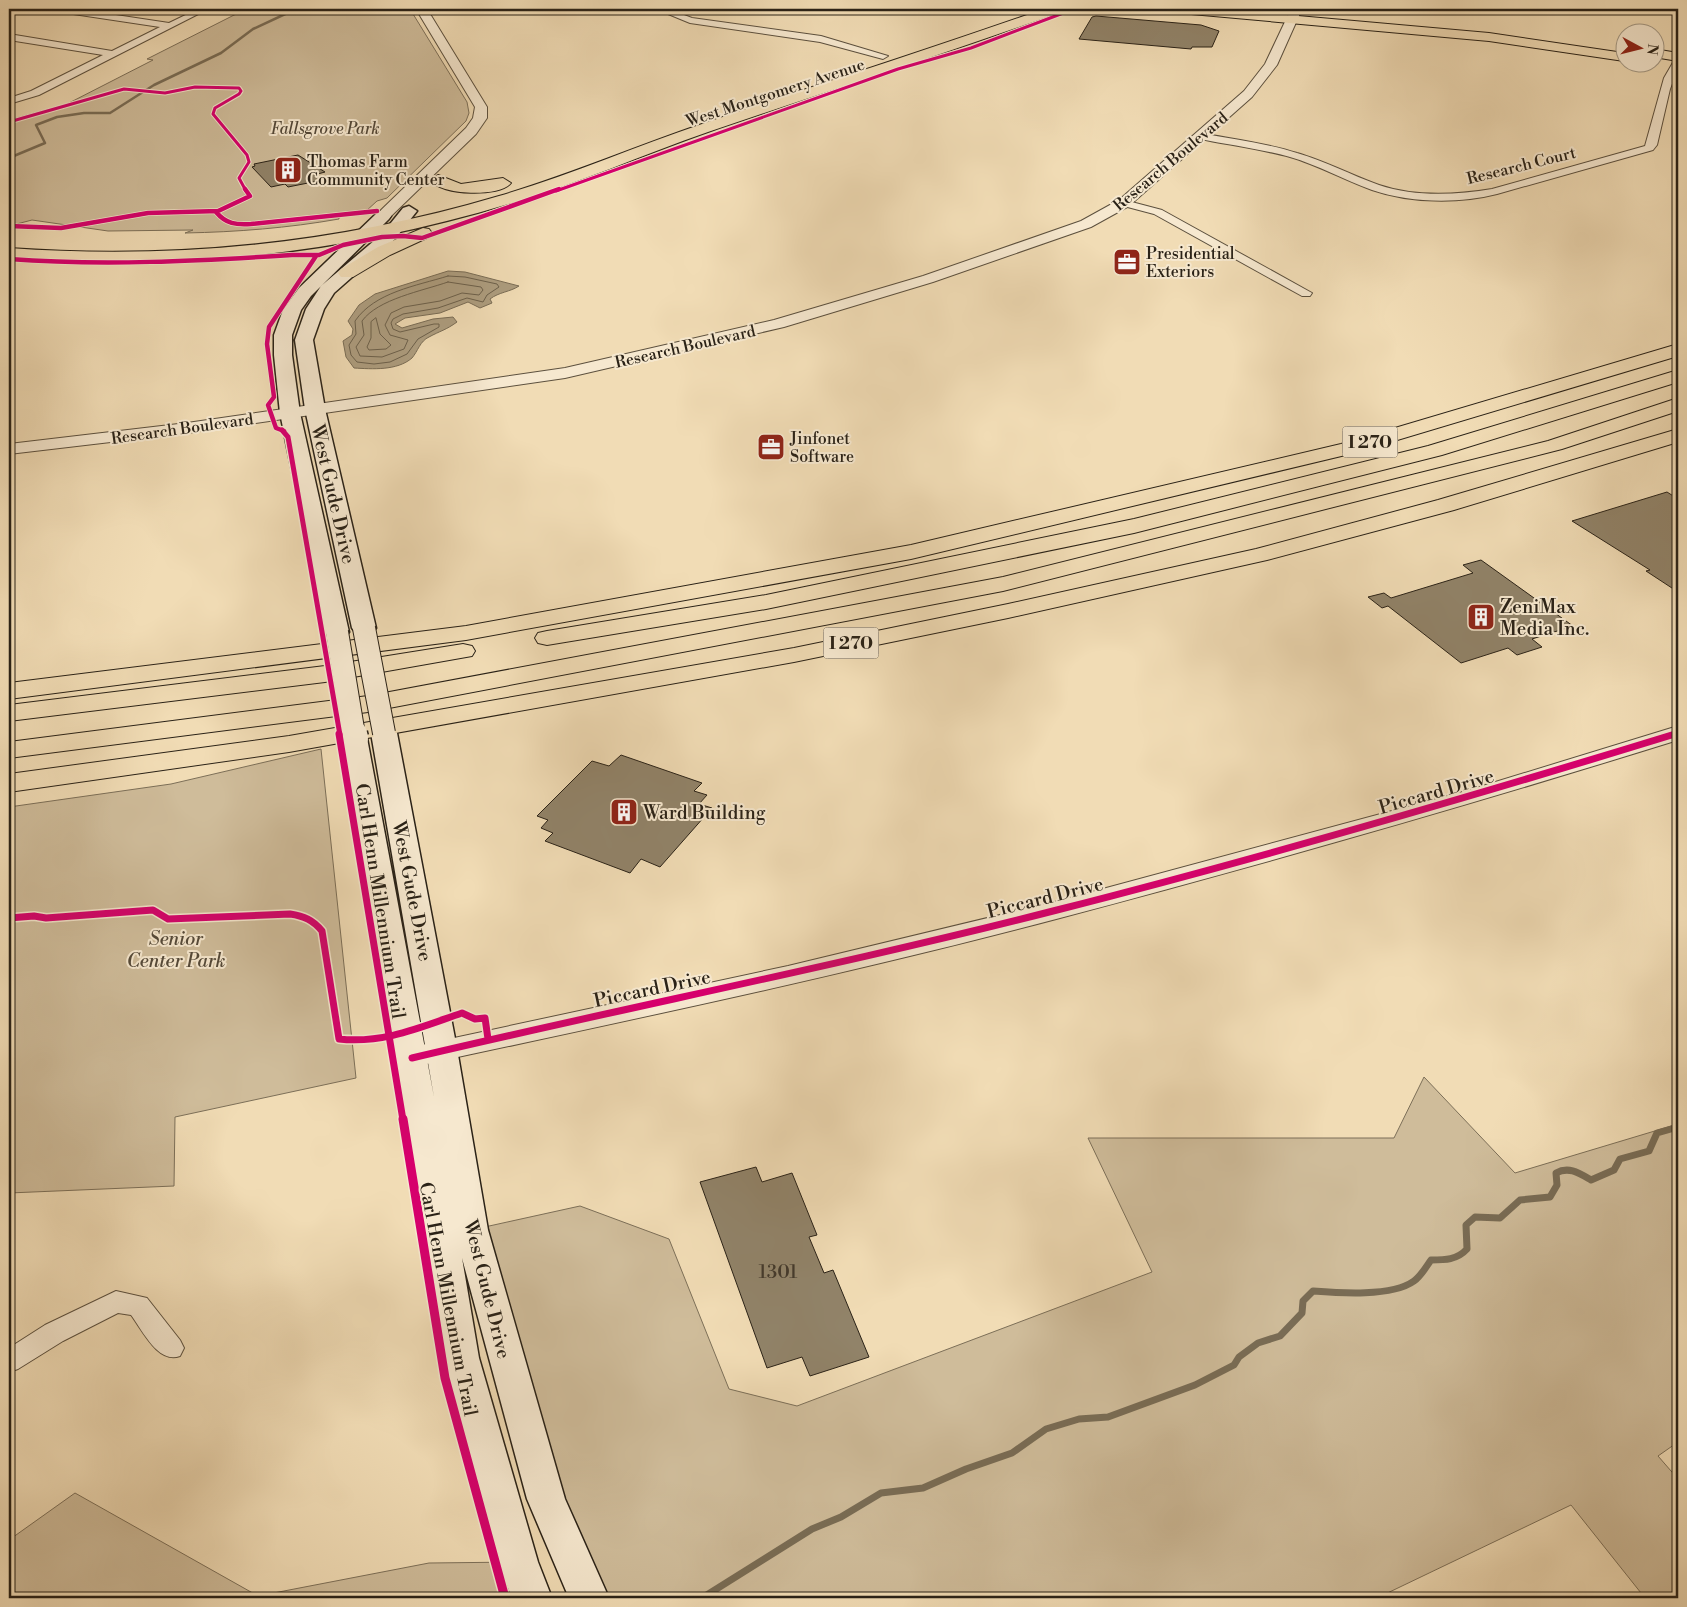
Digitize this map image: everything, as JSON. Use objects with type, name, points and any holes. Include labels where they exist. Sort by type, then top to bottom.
[{"type":"main road","name":"West Montgomery Avenue","points":[[585,156],[1022,9]]},
{"type":"main road","name":"West Montgomery Avenue","points":[[9,238],[104,242],[190,242],[389,222],[504,192],[684,135],[962,44],[1056,9]]},
{"type":"main road","points":[[1180,9],[1287,12],[1494,28],[1614,46]]},
{"type":"main road","points":[[1287,12],[1489,37],[1614,56]]},
{"type":"main road","points":[[1664,56],[1677,61]]},
{"type":"main road","points":[[1664,62],[1677,61]]},
{"type":"main road","points":[[9,253],[111,259],[312,250],[329,257],[340,269],[416,236],[504,192],[520,178]]},
{"type":"main road","points":[[438,180],[447,187],[464,190],[504,192]]},
{"type":"main road","points":[[389,222],[418,202],[504,192]]},
{"type":"main road","name":"West Gude Drive","points":[[389,222],[365,233],[315,309],[304,340],[315,409],[364,628],[384,733],[427,1053],[461,1358],[518,1562],[532,1598]]},
{"type":"main road","name":"West Gude Drive","points":[[389,222],[372,252],[340,269],[305,292],[292,310],[284,335],[283,355],[290,413],[337,632],[354,738],[427,1053],[471,1230],[546,1499],[588,1598]]},
{"type":"main road","points":[[214,255],[365,233]]},
{"type":"main road","name":"I 270","points":[[9,691],[466,633],[911,552],[1347,449],[1537,394],[1678,350]]},
{"type":"main road","name":"I 270","points":[[9,714],[326,674],[766,602],[1134,526],[1436,451],[1596,403],[1678,376]]},
{"type":"main road","points":[[1223,479],[1596,403]]},
{"type":"main road","name":"I 270","points":[[9,750],[368,704],[1003,584],[1555,445],[1678,404]]},
{"type":"main road","name":"I 270","points":[[9,783],[289,744],[794,655],[1008,611],[1259,555],[1446,505],[1678,435]]},
{"type":"street","points":[[60,9],[170,26]]},
{"type":"street","points":[[12,98],[35,93],[204,9]]},
{"type":"street","points":[[389,222],[470,131],[480,118],[482,107],[421,9]]},
{"type":"street","points":[[418,202],[488,122],[494,111],[492,100],[433,9]]},
{"type":"street","points":[[660,9],[690,20],[821,39],[882,56]]},
{"type":"street","name":"Research Boulevard","points":[[9,450],[187,428],[565,372],[778,324],[928,279],[1086,224],[1124,203],[1248,94],[1271,65],[1278,48],[1270,41],[1273,23],[1287,12]]},
{"type":"street","points":[[9,38],[113,54]]},
{"type":"street","points":[[15,49],[33,42]]},
{"type":"street","points":[[1677,61],[1674,53],[1678,49]]},
{"type":"street","name":"Research Court","points":[[1200,136],[1294,155],[1377,188],[1416,196],[1471,196],[1649,148],[1654,138],[1670,73],[1677,61]]},
{"type":"street","points":[[1124,203],[1158,212],[1306,293]]},
{"type":"street","name":"Piccard Drive","points":[[427,1053],[788,975],[1058,910],[1465,798],[1678,734]]},
{"type":"street","points":[[9,1361],[54,1333],[116,1302],[138,1306],[171,1348]]},
{"type":"green space","name":"Fallsgrove Park","points":[[246,9],[410,9],[467,102],[469,113],[466,121],[387,198],[377,201],[365,212],[339,217],[339,219],[262,229],[185,233],[193,230],[108,231],[32,220],[9,226],[9,120],[67,104],[153,60],[147,59]]},
{"type":"green space","name":"Senior Center Park","points":[[321,749],[356,1078],[175,1117],[174,1186],[9,1193],[9,807],[171,784]]},
{"type":"green space","points":[[1424,1077],[1515,1173],[1678,1124],[1678,1442],[1658,1456],[1678,1479],[1678,1598],[1645,1598],[1571,1505],[1377,1598],[589,1598],[546,1499],[471,1230],[580,1206],[669,1239],[729,1389],[797,1406],[1152,1272],[1088,1138],[1394,1138]]},
{"type":"green space","points":[[75,1493],[258,1596],[429,1563],[518,1562],[532,1598],[9,1598],[9,1540]]},
{"type":"water","points":[[448,271],[465,272],[519,286],[493,297],[490,299],[492,303],[480,308],[468,302],[440,313],[405,318],[395,324],[402,328],[433,319],[453,317],[457,322],[426,339],[412,358],[406,362],[384,368],[354,368],[346,357],[343,341],[352,335],[353,329],[348,321],[359,305],[375,294]]},
{"type":"building","points":[[1092,17],[1201,25],[1219,31],[1212,47],[1192,47],[1191,49],[1079,39]]},
{"type":"building","name":"Thomas Farm Community Center","points":[[298,155],[325,172],[314,175],[323,180],[288,187],[285,184],[271,187],[252,167],[255,166],[254,164]]},
{"type":"building","points":[[1667,492],[1678,499],[1678,592],[1646,571],[1650,570],[1572,521]]},
{"type":"building","name":"ZeniMax Media Inc.","points":[[1481,560],[1573,626],[1532,639],[1542,647],[1517,655],[1508,648],[1461,663],[1388,606],[1382,608],[1368,597],[1384,593],[1391,598],[1473,573],[1463,565]]},
{"type":"building","name":"Ward Building","points":[[621,755],[702,783],[694,791],[707,795],[699,804],[712,808],[660,867],[641,859],[630,873],[545,841],[553,833],[541,828],[548,820],[537,816],[592,761],[609,766]]},
{"type":"building","points":[[756,1167],[762,1182],[792,1173],[817,1235],[809,1237],[824,1273],[833,1270],[869,1357],[810,1376],[802,1357],[767,1368],[700,1182]]},
{"type":"waterway","points":[[9,158],[45,143],[36,125],[57,117],[84,113],[110,113],[154,85],[221,53],[253,29],[296,9]]},
{"type":"waterway","points":[[702,1598],[812,1529],[841,1517],[881,1493],[923,1488],[966,1469],[1012,1453],[1046,1429],[1079,1419],[1108,1417],[1195,1385],[1234,1365],[1239,1357],[1258,1343],[1280,1336],[1302,1313],[1303,1301],[1313,1291],[1365,1293],[1393,1290],[1404,1286],[1417,1279],[1431,1260],[1446,1259],[1463,1253],[1467,1249],[1466,1225],[1475,1217],[1500,1218],[1520,1200],[1550,1197],[1557,1185],[1556,1173],[1561,1171],[1574,1171],[1591,1180],[1614,1170],[1620,1159],[1649,1151],[1657,1133],[1678,1127]]},
{"type":"cycle path","points":[[9,259],[114,264],[219,261],[292,255],[319,255],[352,242],[372,238],[393,236],[422,238],[898,69],[971,48],[1074,9]]},
{"type":"cycle path","points":[[9,122],[124,89],[165,93],[195,87],[222,86],[239,88],[241,91],[239,94],[215,108],[213,114],[247,155],[249,162],[239,178],[240,183],[250,196],[216,212],[222,219],[226,222],[251,224],[348,216],[377,211]]},
{"type":"cycle path","points":[[9,226],[61,228],[148,213],[218,211]]},
{"type":"cycle path","name":"Carl Henn Millennium Trail","points":[[316,256],[269,327],[267,344],[274,397],[268,405],[276,428],[283,430],[288,437],[323,634],[445,1378],[491,1553],[505,1598]]},
{"type":"cycle path","points":[[412,1058],[551,1025],[788,975],[1058,910],[1474,796],[1678,733]]},
{"type":"cycle path","points":[[9,918],[34,916],[46,918],[153,910],[168,919],[290,914],[300,916],[312,921],[322,931],[339,1039],[354,1041],[370,1040],[402,1034],[462,1013],[475,1019],[485,1018],[488,1039]]},
{"type":"place","name":"Thomas Farm Community Center","points":[[288,170]]},
{"type":"place","name":"Presidential Exteriors","points":[[1127,262]]},
{"type":"place","name":"Jinfonet Software","points":[[771,447]]},
{"type":"place","name":"ZeniMax Media Inc.","points":[[1481,617]]},
{"type":"place","name":"Ward Building","points":[[624,812]]}]
